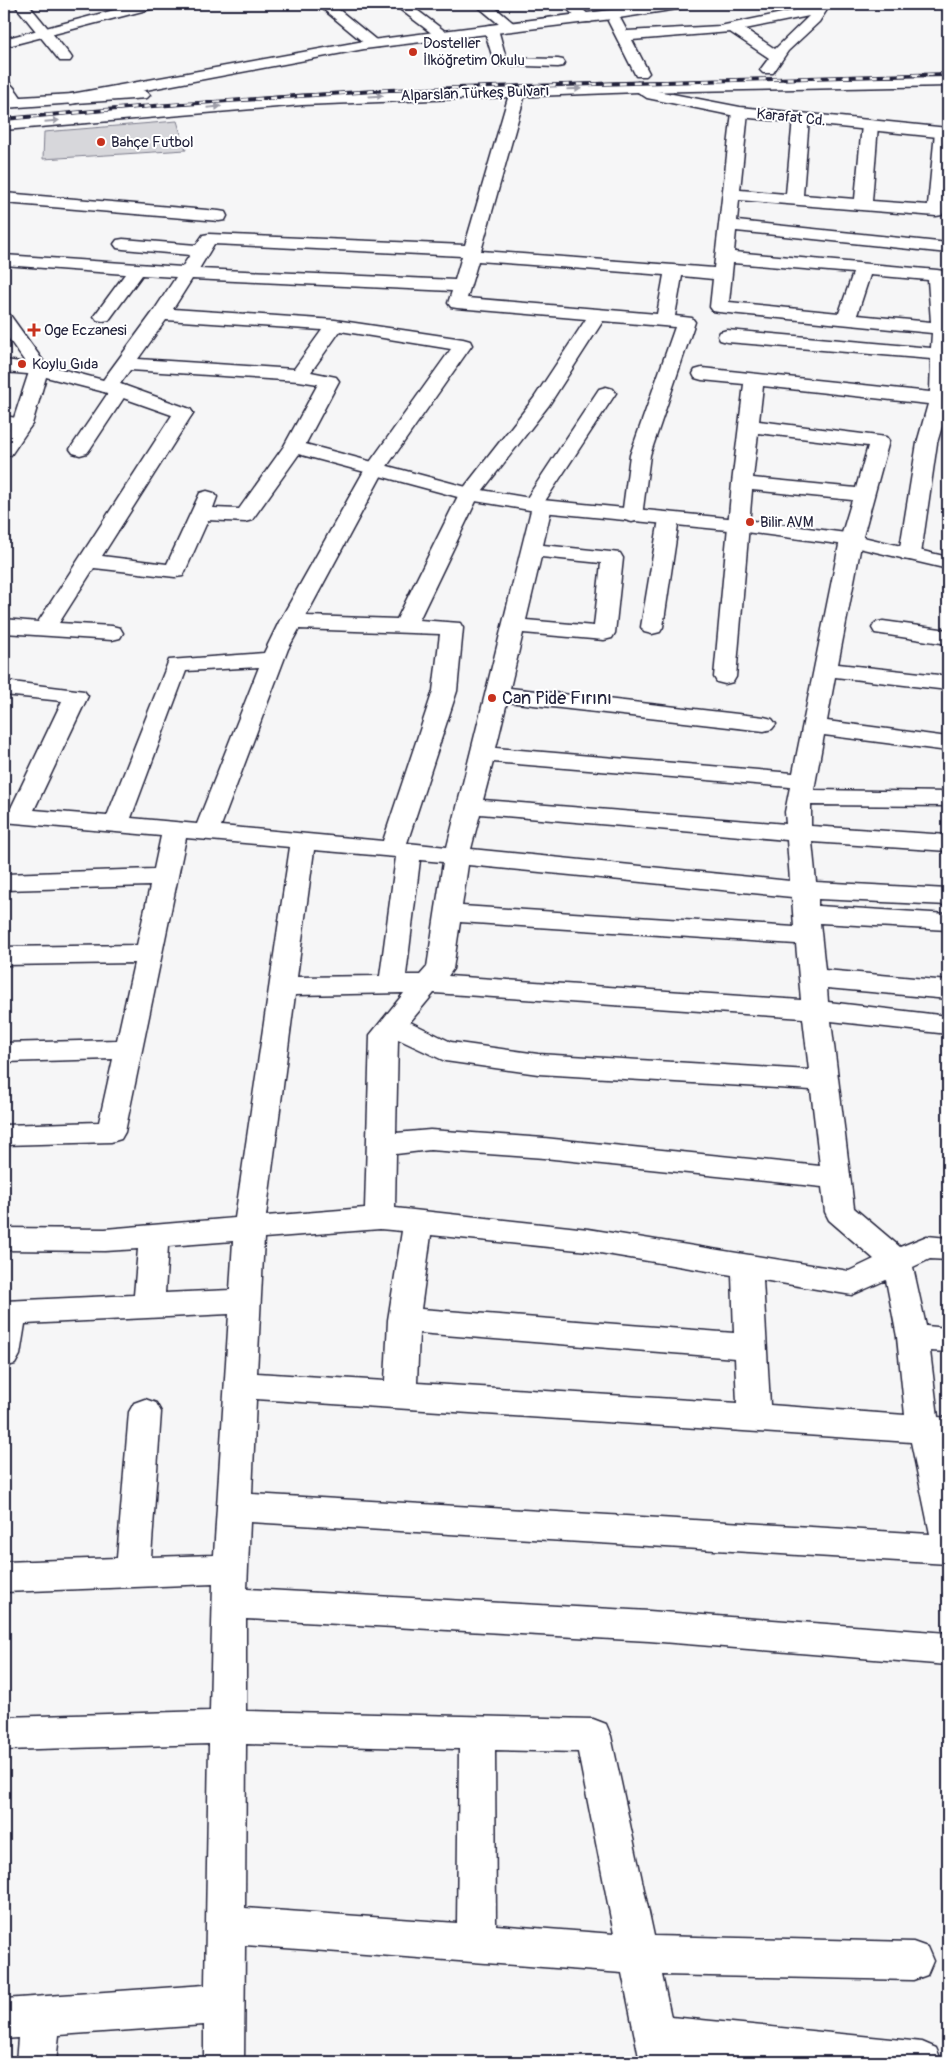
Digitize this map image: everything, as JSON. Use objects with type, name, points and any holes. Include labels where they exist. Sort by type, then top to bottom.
[{"type":"street","points":[[22,4],[43,33],[65,58]]},
{"type":"street","points":[[4,43],[153,4]]},
{"type":"street","points":[[324,4],[374,44]]},
{"type":"street","points":[[400,4],[443,35]]},
{"type":"street","points":[[482,4],[511,26]]},
{"type":"street","points":[[569,4],[586,19]]},
{"type":"street","points":[[69,99],[374,44],[492,28],[586,19],[612,15],[638,7],[684,4]]},
{"type":"street","points":[[622,36],[732,27],[822,6]]},
{"type":"street","points":[[768,70],[782,48],[814,19],[822,6]]},
{"type":"street","points":[[612,15],[639,80]]},
{"type":"street","points":[[732,27],[777,56]]},
{"type":"street","name":"Alparslan Türkeş Bulvarı","points":[[492,28],[500,62],[562,69],[498,76]]},
{"type":"street","name":"Alparslan Türkeş Bulvarı","points":[[4,125],[302,100],[518,91],[788,69]]},
{"type":"street","name":"Alparslan Türkeş Bulvarı","points":[[584,74],[639,80],[948,81]]},
{"type":"street","name":"Karafat Cd.","points":[[639,80],[652,95],[740,112],[946,132]]},
{"type":"street","points":[[4,85],[11,103],[197,91]]},
{"type":"street","points":[[518,91],[457,303],[686,322],[640,456],[632,516]]},
{"type":"street","points":[[740,112],[719,307],[941,328]]},
{"type":"street","points":[[794,199],[801,118]]},
{"type":"street","points":[[864,205],[870,125]]},
{"type":"street","points":[[730,194],[936,211],[946,132]]},
{"type":"street","points":[[4,198],[219,216]]},
{"type":"street","points":[[103,268],[152,210]]},
{"type":"street","points":[[728,225],[948,248]]},
{"type":"street","points":[[80,449],[124,364],[161,314],[209,239],[471,253],[674,270],[724,266],[863,269],[937,275],[944,355],[944,399],[927,443],[910,554]]},
{"type":"street","points":[[122,244],[201,251]]},
{"type":"street","points":[[4,260],[186,273],[462,286]]},
{"type":"street","points":[[846,319],[863,269]]},
{"type":"street","points":[[103,316],[137,270]]},
{"type":"street","points":[[665,320],[674,270]]},
{"type":"street","points":[[161,314],[335,325],[463,345],[375,469],[290,622],[273,659],[206,833]]},
{"type":"street","points":[[406,626],[468,494],[542,401],[598,314]]},
{"type":"street","points":[[4,318],[39,370]]},
{"type":"street","points":[[299,374],[335,325]]},
{"type":"street","points":[[727,336],[944,355]]},
{"type":"street","points":[[89,561],[175,571],[204,505],[244,516],[294,447],[329,381],[299,374],[124,364]]},
{"type":"street","points":[[4,366],[39,370],[113,388],[183,413],[113,519],[89,561],[44,629]]},
{"type":"street","points":[[4,451],[13,423],[39,370]]},
{"type":"street","points":[[702,374],[944,399]]},
{"type":"street","points":[[725,677],[742,483],[754,380]]},
{"type":"street","points":[[380,1218],[384,1036],[440,969],[457,856],[532,550],[538,505],[606,393]]},
{"type":"street","points":[[748,426],[879,441],[851,540],[796,812],[815,1010],[840,1212],[897,1262],[913,1337],[920,1408],[936,1430],[948,1538]]},
{"type":"street","points":[[294,447],[468,494],[538,505],[632,516],[738,525],[851,540],[948,563]]},
{"type":"street","points":[[742,483],[865,495]]},
{"type":"street","points":[[652,627],[669,519]]},
{"type":"street","points":[[514,626],[604,633],[612,558],[532,550]]},
{"type":"street","points":[[290,622],[452,628],[445,691],[401,850],[392,984]]},
{"type":"street","points":[[4,626],[112,633]]},
{"type":"street","points":[[883,628],[948,637]]},
{"type":"street","points":[[116,825],[177,665],[273,659]]},
{"type":"street","points":[[824,669],[948,683]]},
{"type":"street","points":[[4,688],[76,696],[11,815],[457,856],[806,913],[948,897]]},
{"type":"street","points":[[498,694],[764,724]]},
{"type":"street","points":[[813,726],[948,744]]},
{"type":"street","points":[[483,754],[801,789],[948,799]]},
{"type":"street","points":[[470,806],[798,833],[948,843]]},
{"type":"street","points":[[4,1135],[111,1132],[175,830]]},
{"type":"street","points":[[224,2062],[230,1569],[249,1228],[303,841]]},
{"type":"street","points":[[4,882],[165,878]]},
{"type":"street","points":[[448,913],[806,913],[948,922]]},
{"type":"street","points":[[4,956],[149,954]]},
{"type":"street","points":[[812,978],[948,990]]},
{"type":"street","points":[[283,986],[428,984],[815,1010],[948,1025]]},
{"type":"street","points":[[392,1026],[445,1051],[538,1064],[824,1082]]},
{"type":"street","points":[[4,1052],[128,1049]]},
{"type":"street","points":[[382,1145],[430,1140],[544,1148],[835,1178]]},
{"type":"street","points":[[4,1239],[105,1240],[380,1218],[588,1240],[852,1283],[927,1247],[948,1249]]},
{"type":"street","points":[[400,1395],[404,1320],[418,1222]]},
{"type":"street","points":[[148,1306],[154,1236]]},
{"type":"street","points":[[747,1266],[754,1417]]},
{"type":"street","points":[[4,1355],[8,1312],[245,1301]]},
{"type":"street","points":[[404,1320],[751,1347]]},
{"type":"street","points":[[913,1337],[948,1340]]},
{"type":"street","points":[[240,1385],[936,1430]]},
{"type":"street","points":[[132,1573],[145,1412]]},
{"type":"street","points":[[234,1507],[948,1550]]},
{"type":"street","points":[[4,1578],[230,1569]]},
{"type":"street","points":[[229,1603],[649,1626],[948,1650]]},
{"type":"street","points":[[4,1733],[228,1727],[593,1736],[658,2049],[922,2062]]},
{"type":"street","points":[[476,1943],[477,1734]]},
{"type":"street","points":[[225,1925],[639,1955],[913,1961]]},
{"type":"street","points":[[36,2062],[22,2018],[225,2004]]},
{"type":"shaded area","points":[[177,121],[186,150],[43,159],[44,132]]},
{"type":"railway","points":[[4,119],[139,107],[389,90],[948,74]]},
{"type":"place","name":"Dosteller İlköğretim Okulu","points":[[413,52]]},
{"type":"place","name":"Bahçe Futbol","points":[[101,142]]},
{"type":"place","name":"Oge Eczanesi","points":[[34,330]]},
{"type":"place","name":"Koylu Gıda","points":[[22,364]]},
{"type":"place","name":"Bilir AVM","points":[[750,522]]},
{"type":"place","name":"Can Pide Fırını","points":[[492,698]]}]
